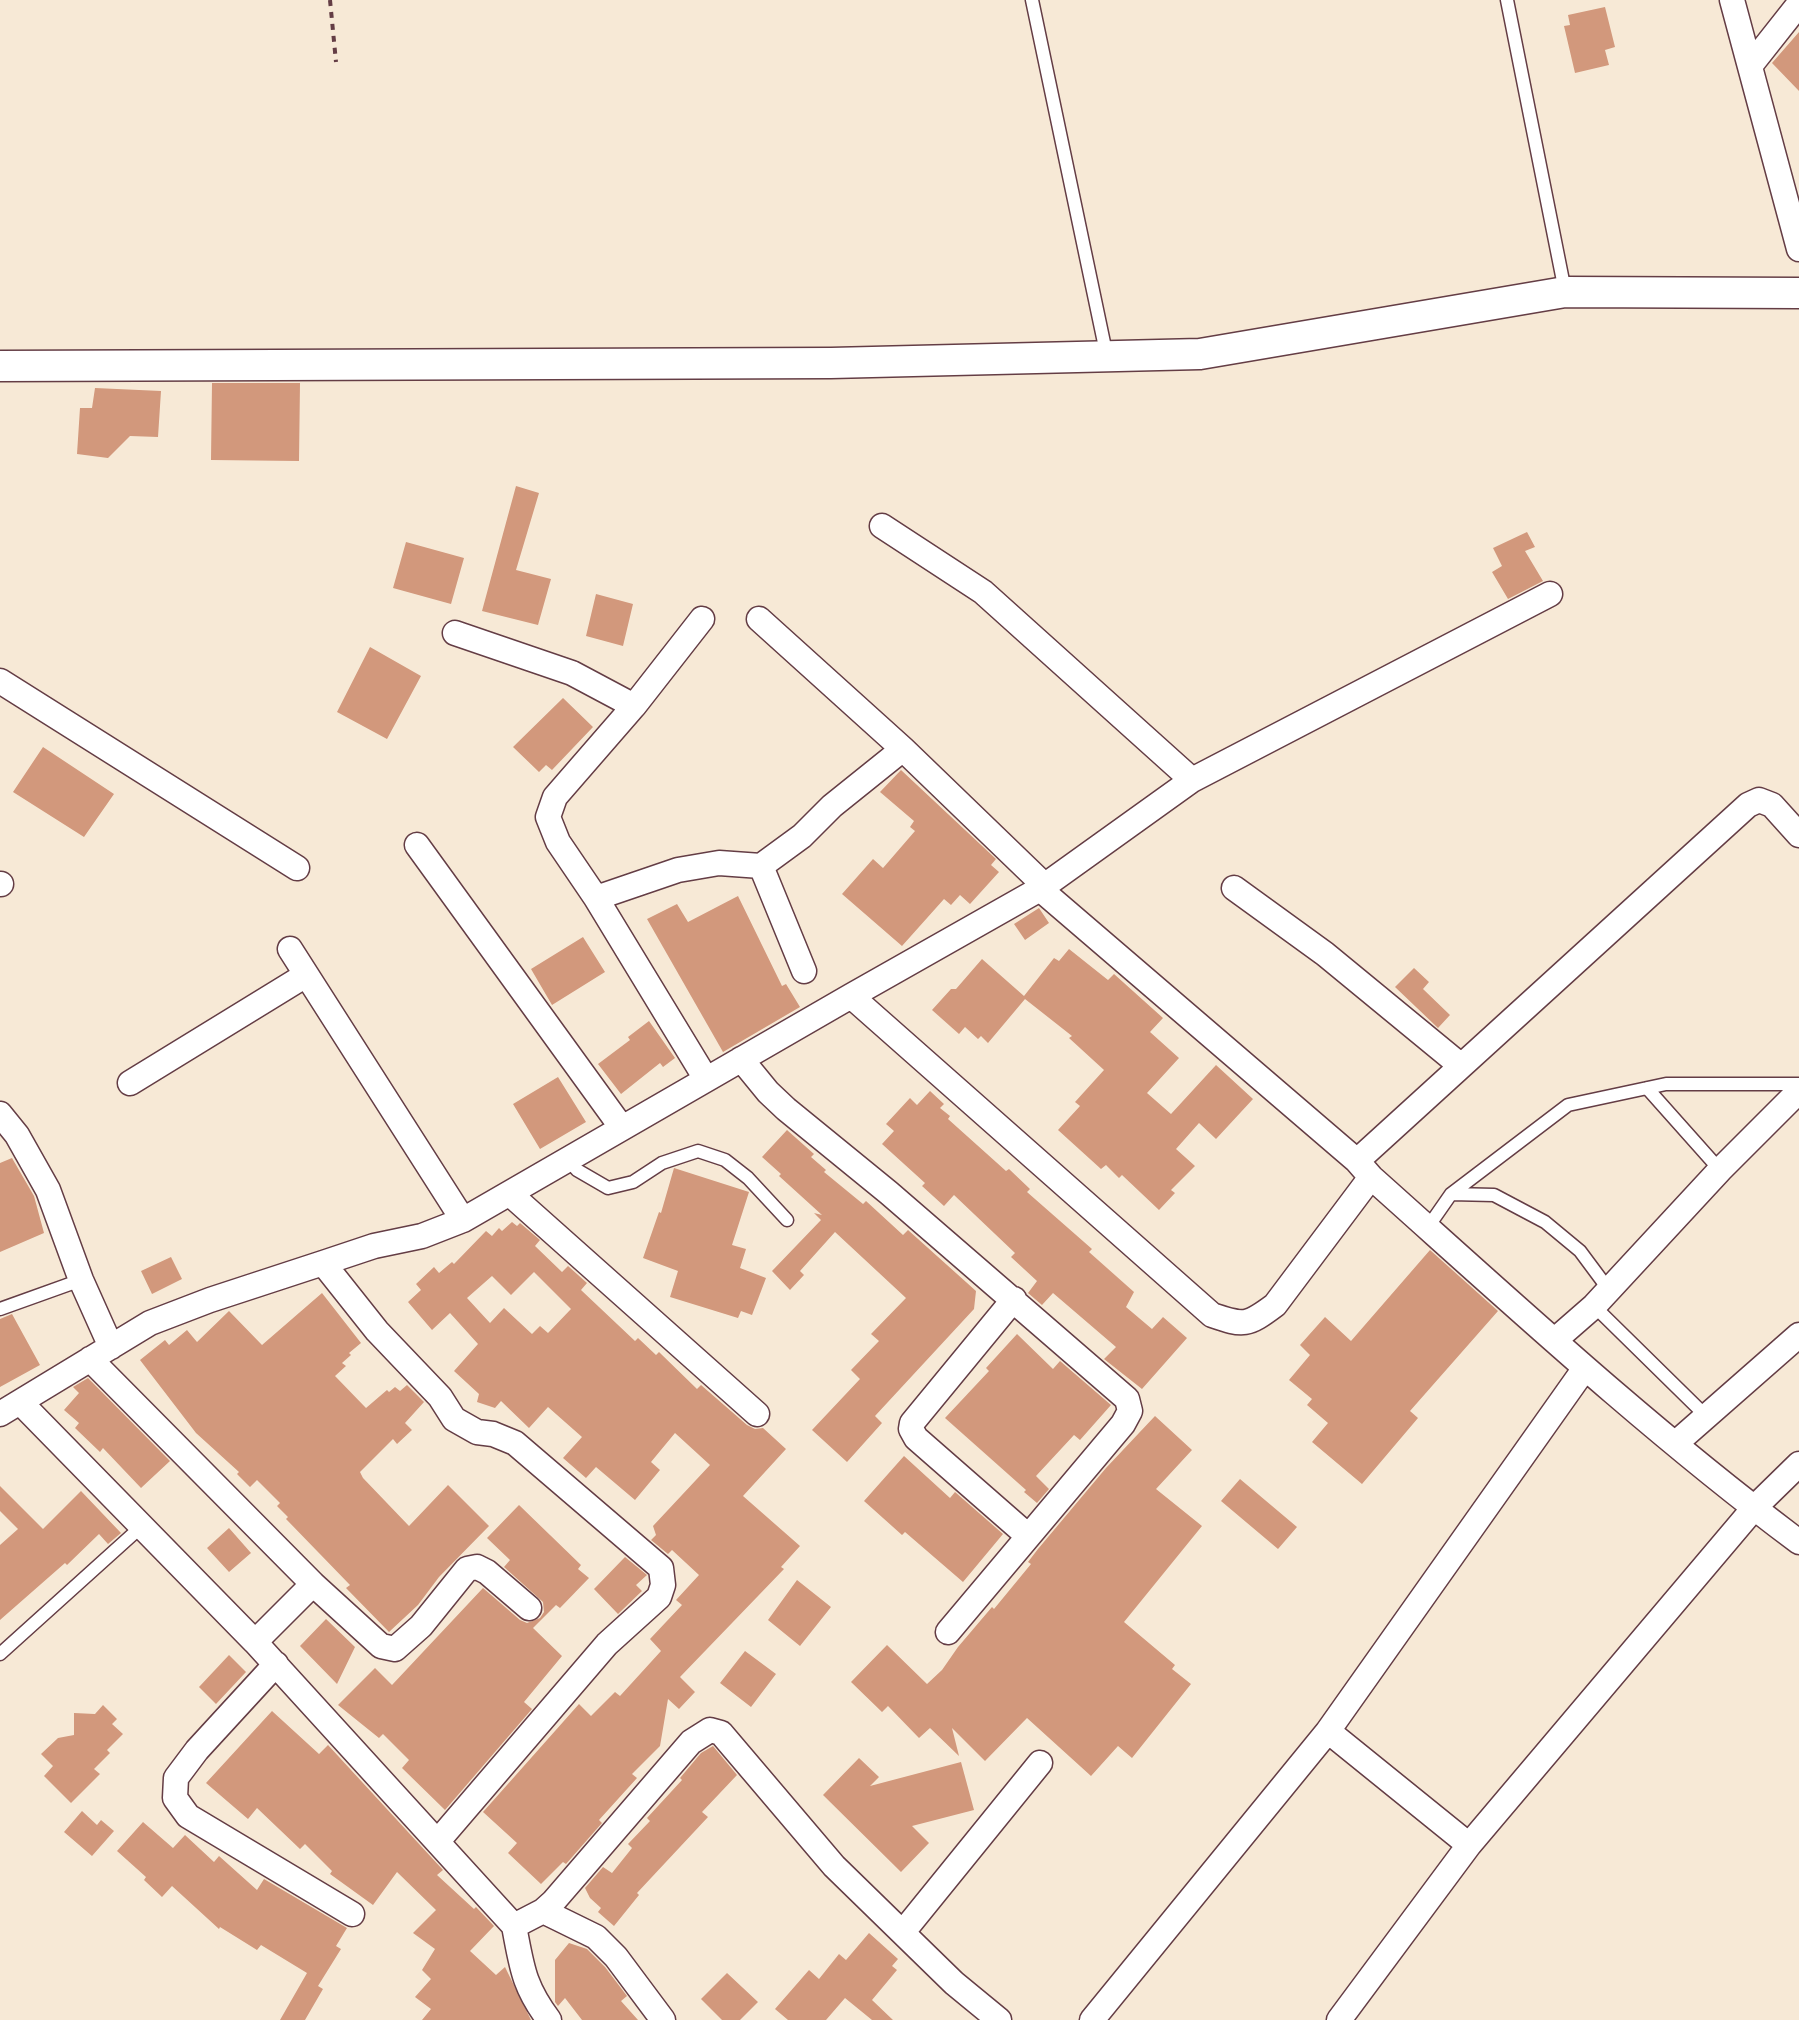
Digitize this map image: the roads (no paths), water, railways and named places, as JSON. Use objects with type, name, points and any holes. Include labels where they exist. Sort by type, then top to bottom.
[{"type":"street","points":[[1732,0],[1799,249]]},
{"type":"street","points":[[1750,66],[1799,4]]},
{"type":"street","points":[[0,366],[831,363],[1200,354],[1565,292],[1799,293]]},
{"type":"street","points":[[882,526],[983,592],[1192,780]]},
{"type":"street","points":[[549,2020],[523,1977],[514,1926],[255,1642],[142,1526],[10,1408],[162,1318],[374,1246],[422,1236],[463,1220],[1043,888],[1192,780],[1550,594]]},
{"type":"street","points":[[702,619],[634,706],[555,797],[548,817],[558,842],[596,898],[706,1079]]},
{"type":"street","points":[[759,619],[903,749],[1043,888],[1364,1169],[1585,1368],[1799,1542]]},
{"type":"street","points":[[455,633],[572,673],[634,706]]},
{"type":"street","points":[[0,681],[297,868]]},
{"type":"street","points":[[596,898],[678,870],[719,863],[761,866],[802,836],[832,806],[903,749]]},
{"type":"street","points":[[851,996],[1212,1315],[1238,1324],[1257,1318],[1275,1305],[1364,1169],[1460,1065],[1748,805],[1759,800],[1772,805],[1799,835]]},
{"type":"street","points":[[417,845],[622,1128]]},
{"type":"street","points":[[761,866],[804,971]]},
{"type":"street","points":[[1234,888],[1325,954],[1460,1065]]},
{"type":"street","points":[[290,949],[463,1220]]},
{"type":"street","points":[[130,1083],[306,975]]},
{"type":"street","points":[[741,1059],[786,1109],[1014,1299],[1127,1399],[1130,1411],[1123,1424],[948,1632]]},
{"type":"street","points":[[1555,1340],[1601,1298],[1720,1170],[1799,1091]]},
{"type":"street","points":[[0,1114],[17,1135],[48,1190],[81,1280],[100,1353],[313,1584],[381,1646],[395,1649],[421,1626],[467,1569],[477,1567],[487,1572],[529,1608]]},
{"type":"street","points":[[510,1194],[757,1414]]},
{"type":"street","points":[[323,1263],[377,1331],[440,1397],[454,1419],[477,1432],[493,1434],[515,1443],[661,1568],[663,1585],[659,1597],[607,1644],[438,1841]]},
{"type":"street","points":[[1014,1299],[912,1423],[911,1429],[916,1438],[1028,1536]]},
{"type":"street","points":[[1676,1443],[1799,1335]]},
{"type":"street","points":[[1092,2020],[1328,1731],[1585,1368]]},
{"type":"street","points":[[1339,2020],[1469,1845],[1754,1508],[1799,1464]]},
{"type":"street","points":[[255,1642],[313,1584]]},
{"type":"street","points":[[276,1664],[197,1750],[176,1778],[175,1798],[188,1816],[352,1914]]},
{"type":"street","points":[[514,1926],[543,1911],[691,1742],[710,1730],[721,1733],[834,1866],[954,1983],[999,2020]]},
{"type":"street","points":[[1328,1731],[1469,1845]]},
{"type":"street","points":[[903,1932],[1040,1763]]},
{"type":"street","points":[[543,1911],[596,1937],[616,1957],[663,2020]]},
{"type":"lane","points":[[1032,0],[1107,357]]},
{"type":"lane","points":[[1507,0],[1565,292]]},
{"type":"lane","points":[[1428,1227],[1451,1194],[1568,1105],[1666,1084],[1799,1084]]},
{"type":"lane","points":[[1647,1088],[1720,1170]]},
{"type":"lane","points":[[568,1160],[577,1170],[608,1188],[633,1182],[662,1163],[698,1151],[725,1160],[748,1178],[787,1220]]},
{"type":"lane","points":[[1451,1194],[1494,1195],[1545,1222],[1580,1251],[1601,1298],[1707,1417]]},
{"type":"lane","points":[[0,1309],[81,1280]]},
{"type":"lane","points":[[0,1654],[142,1526]]}]
